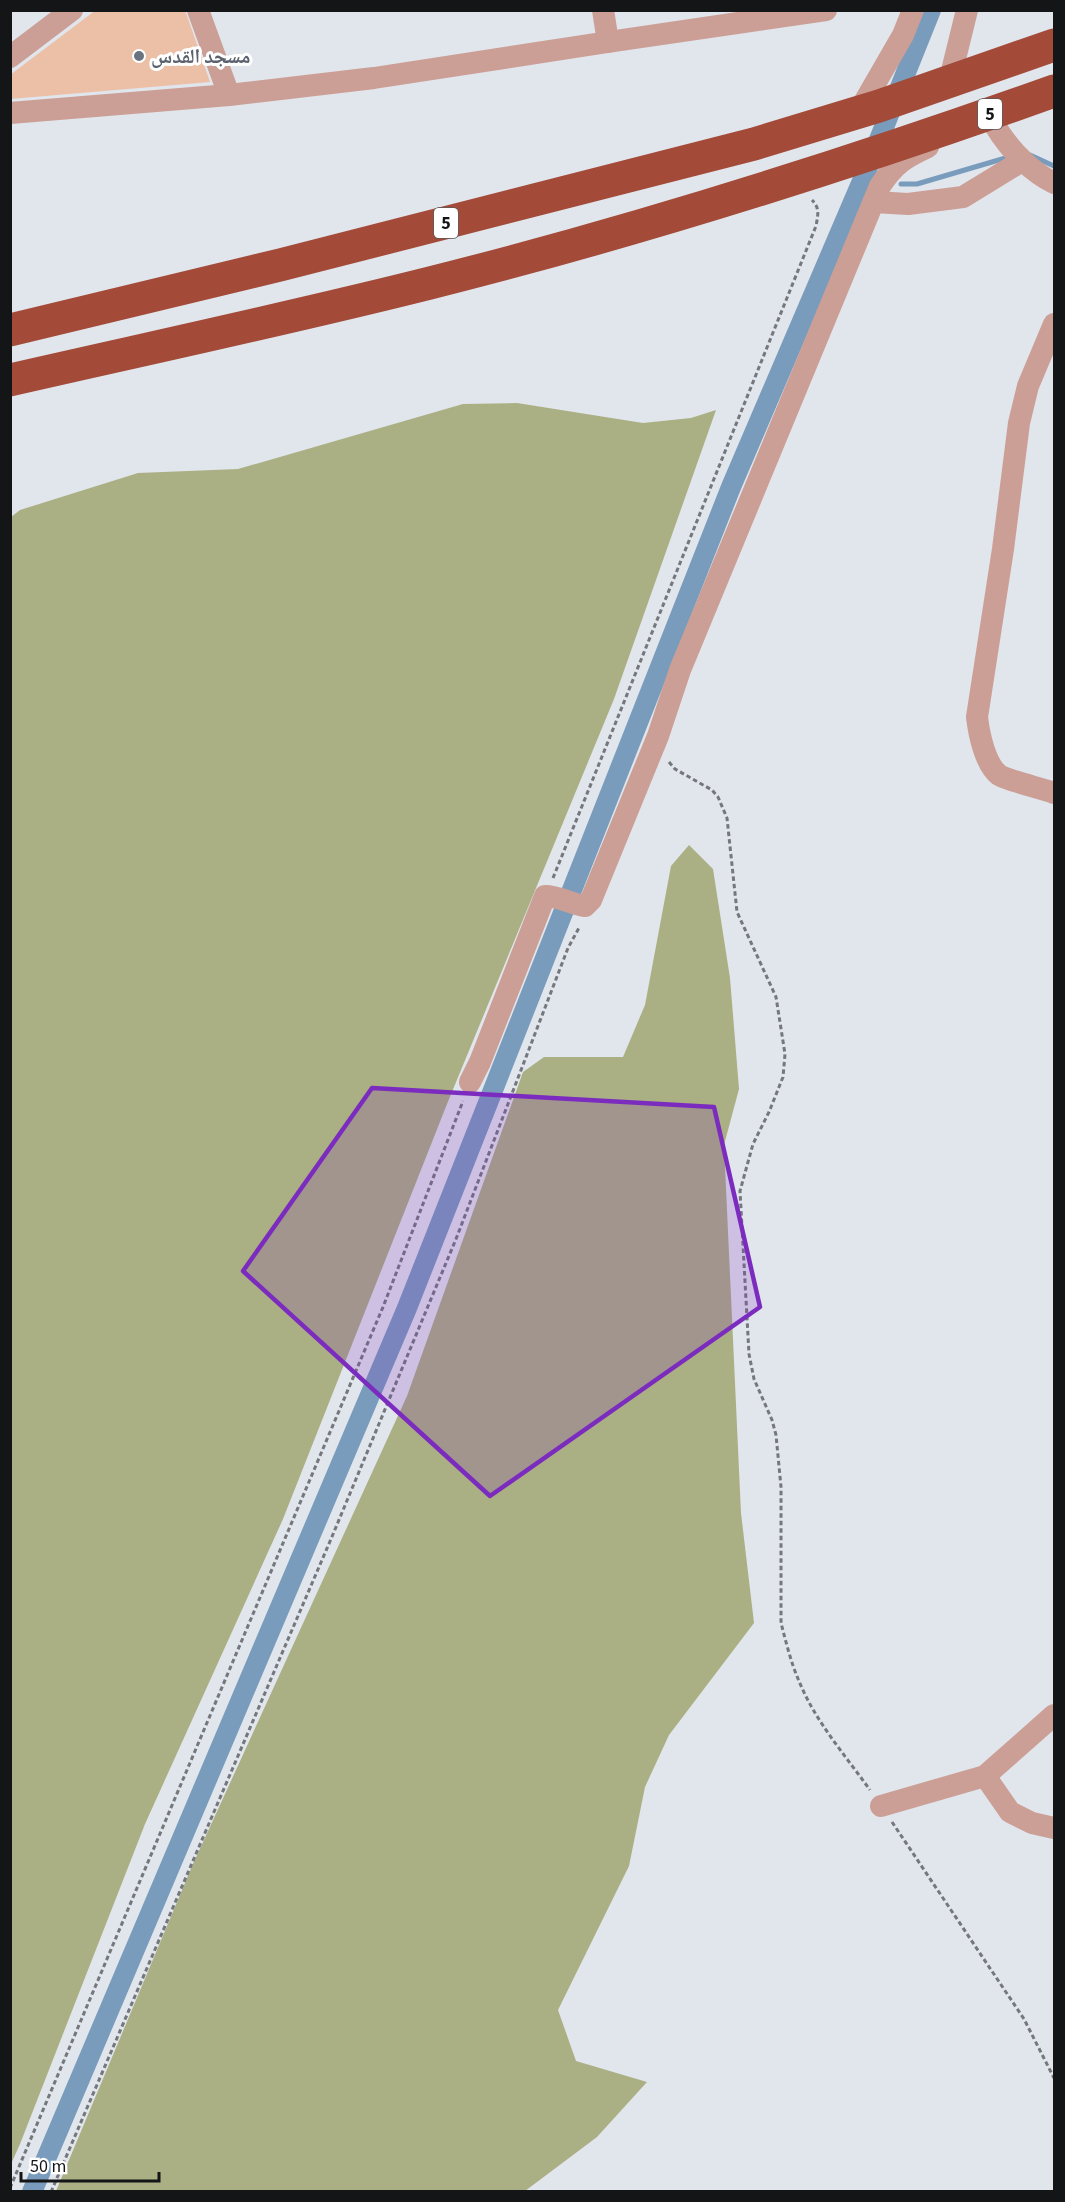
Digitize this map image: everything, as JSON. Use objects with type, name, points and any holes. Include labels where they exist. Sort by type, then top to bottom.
[{"type":"highway","name":"5","points":[[10,330],[754,144],[869,110],[1054,45]]},
{"type":"highway","name":"5","points":[[10,380],[431,283],[576,244],[791,181],[925,136],[1003,136],[1054,91]]},
{"type":"highway","points":[[560,194],[576,244]]},
{"type":"street","points":[[10,57],[72,10]]},
{"type":"street","points":[[198,10],[229,95]]},
{"type":"street","points":[[603,10],[608,42]]},
{"type":"street","points":[[10,113],[229,95],[374,78],[826,10]]},
{"type":"street","points":[[869,110],[913,10]]},
{"type":"street","points":[[937,87],[967,10]]},
{"type":"street","points":[[1003,136],[1050,180],[1054,198]]},
{"type":"street","points":[[470,1082],[658,736],[680,670],[880,186],[894,167],[905,158],[934,145],[1003,136]]},
{"type":"street","points":[[874,202],[908,204],[963,197],[1003,136]]},
{"type":"street","points":[[1054,324],[1028,386],[1019,423],[1003,549],[977,717],[979,738],[987,758],[999,775],[1054,793]]},
{"type":"street","points":[[881,1806],[985,1776],[1054,1715]]},
{"type":"street","points":[[985,1776],[1010,1812],[1032,1822],[1054,1828]]},
{"type":"path","points":[[51,2192],[332,1539],[456,1239],[568,948],[583,920],[568,900],[816,226],[818,205],[791,181]]},
{"type":"path","points":[[658,736],[664,756],[675,769],[712,790],[718,797],[727,818],[738,912],[776,997],[785,1054],[783,1077],[770,1112],[753,1144],[740,1191],[749,1354],[754,1379],[776,1435],[782,1487],[782,1623],[799,1681],[817,1716],[881,1806],[1024,2019],[1054,2078]]},
{"type":"path","points":[[10,2188],[378,1318],[470,1082]]},
{"type":"highlighted area","points":[[372,1088],[714,1107],[760,1307],[490,1496],[243,1271]]},
{"type":"green space","points":[[517,403],[643,423],[691,418],[716,410],[614,699],[447,1104],[283,1519],[145,1824],[11,2164],[11,517],[20,510],[138,473],[238,469],[463,404]]},
{"type":"green space","points":[[689,845],[713,869],[730,978],[739,1089],[724,1145],[741,1513],[754,1623],[669,1735],[645,1787],[629,1866],[558,2010],[576,2061],[647,2082],[597,2137],[525,2191],[56,2191],[193,1864],[407,1396],[523,1072],[544,1057],[623,1057],[645,1005],[671,866]]},
{"type":"building","points":[[96,10],[185,10],[210,82],[10,99],[10,75]]},
{"type":"waterway","points":[[32,2192],[407,1308],[731,487],[868,167],[931,10]]},
{"type":"waterway","points":[[1030,155],[1054,166]]},
{"type":"waterway","points":[[901,184],[917,184],[1009,157]]},
{"type":"place","name":"مسجد القدس","points":[[139,56]]}]
